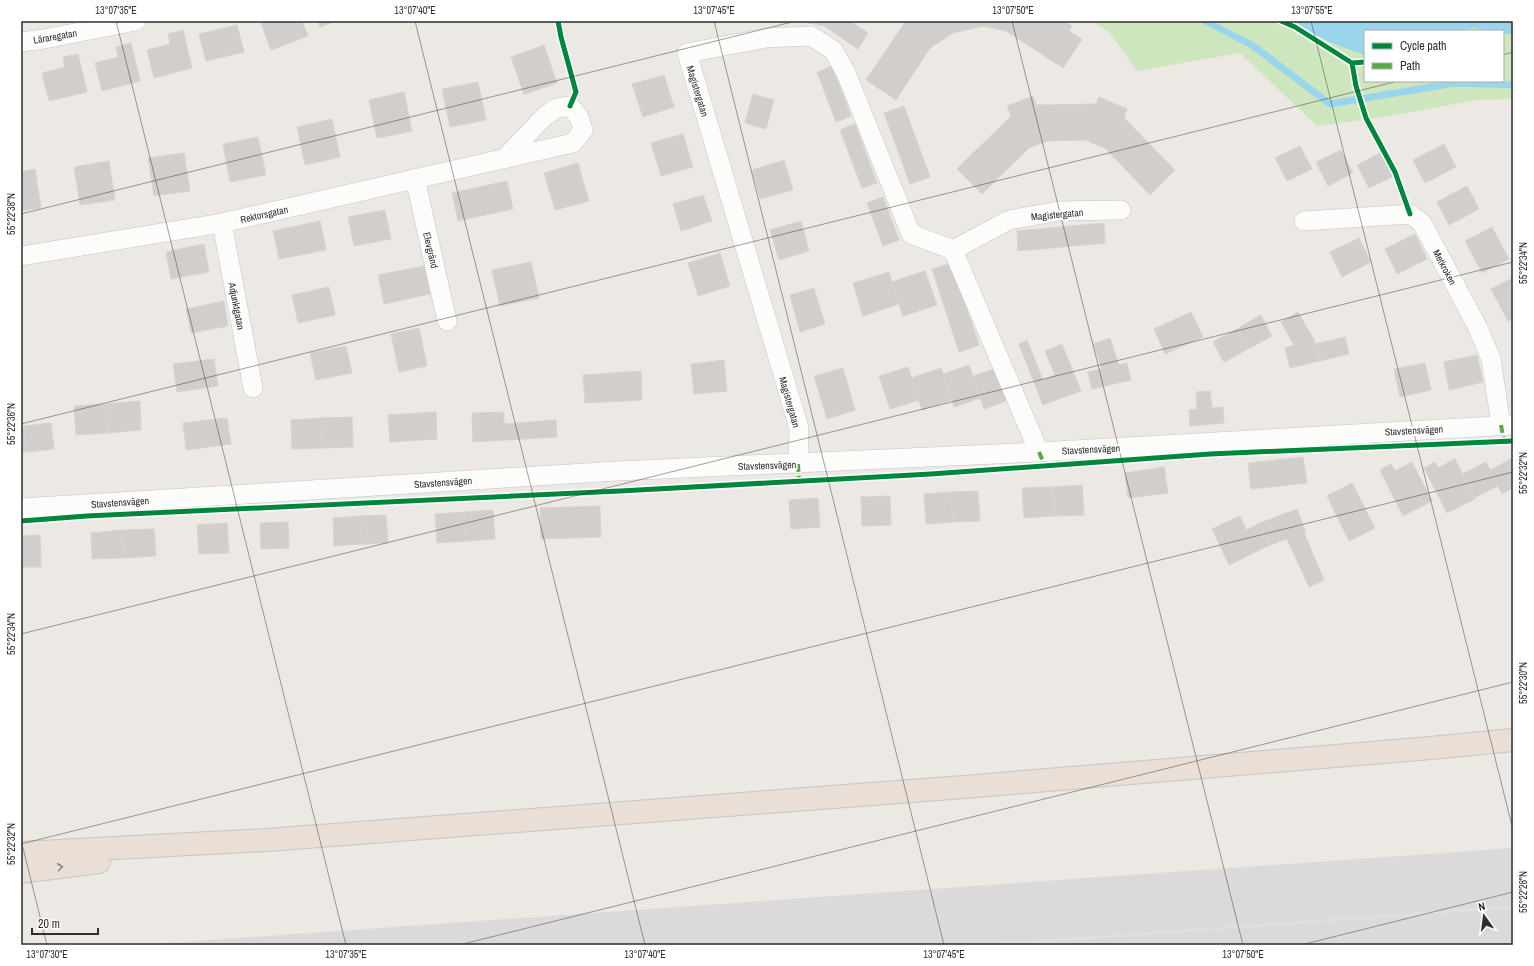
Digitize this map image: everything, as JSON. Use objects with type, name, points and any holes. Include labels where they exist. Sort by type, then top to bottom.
[{"type":"highway","points":[[21,853],[267,840],[964,787],[1513,740]]},
{"type":"highway","points":[[21,872],[267,840]]},
{"type":"street","name":"Läraregatan","points":[[21,42],[136,21]]},
{"type":"street","name":"Magistergatan","points":[[798,464],[799,428],[687,53],[766,38],[811,36],[833,50],[846,73],[911,234],[953,250],[1009,220],[1059,212],[1121,210]]},
{"type":"street","name":"Rektorsgatan","points":[[21,256],[222,223],[504,159]]},
{"type":"street","name":"Elevgränd","points":[[415,178],[447,321]]},
{"type":"street","name":"Metkroken","points":[[1304,221],[1410,214],[1422,223],[1478,328],[1491,359],[1507,425]]},
{"type":"street","name":"Adjunktgatan","points":[[222,223],[253,388]]},
{"type":"street","points":[[953,250],[1039,452]]},
{"type":"street","name":"Stavstensvägen","points":[[21,508],[617,471],[1039,452],[1507,425]]},
{"type":"shaded area","points":[[1513,848],[1513,945],[139,945]]},
{"type":"green space","points":[[1092,21],[1513,21],[1513,99],[1476,100],[1390,116],[1317,126],[1240,53],[1137,71],[1109,32]]},
{"type":"water","points":[[1296,21],[1513,21],[1513,35],[1504,33],[1504,30],[1484,30],[1473,28],[1464,30],[1364,30],[1364,55],[1319,37]]},
{"type":"building","points":[[266,21],[302,21],[308,36],[271,50],[261,23]]},
{"type":"building","points":[[318,21],[336,21],[320,27]]},
{"type":"building","points":[[799,21],[850,21],[868,33],[858,49],[824,26]]},
{"type":"building","points":[[906,21],[1064,21],[1072,26],[1069,31],[1082,39],[1063,68],[1006,31],[983,26],[953,33],[930,48],[896,100],[866,80]]},
{"type":"building","points":[[237,25],[244,52],[206,61],[199,34]]},
{"type":"building","points":[[183,30],[192,68],[154,78],[147,50],[170,44],[168,34]]},
{"type":"building","points":[[131,43],[140,81],[102,91],[95,63],[118,57],[116,47]]},
{"type":"building","points":[[544,45],[557,83],[524,94],[511,57]]},
{"type":"building","points":[[78,54],[87,92],[49,101],[42,73],[65,67],[63,57]]},
{"type":"building","points":[[832,66],[851,116],[836,122],[817,72]]},
{"type":"building","points":[[664,75],[674,107],[643,117],[632,84]]},
{"type":"building","points":[[478,82],[486,120],[450,127],[442,89]]},
{"type":"building","points":[[404,92],[412,131],[377,138],[369,100]]},
{"type":"building","points":[[753,94],[774,100],[766,129],[745,123]]},
{"type":"building","points":[[1033,96],[1036,105],[1096,104],[1099,97],[1127,109],[1124,118],[1175,170],[1150,195],[1105,148],[1085,140],[1047,141],[1029,148],[982,194],[957,169],[1011,116],[1007,106]]},
{"type":"building","points":[[904,106],[930,177],[910,184],[884,113]]},
{"type":"building","points":[[332,119],[340,157],[305,165],[297,127]]},
{"type":"building","points":[[855,124],[877,183],[862,188],[840,130]]},
{"type":"building","points":[[683,134],[693,167],[661,176],[651,143]]},
{"type":"building","points":[[258,137],[266,175],[230,182],[223,144]]},
{"type":"building","points":[[1444,144],[1456,167],[1425,183],[1413,160]]},
{"type":"building","points":[[1300,146],[1312,169],[1287,181],[1275,158]]},
{"type":"building","points":[[1341,150],[1353,173],[1328,186],[1316,162]]},
{"type":"building","points":[[1382,152],[1394,176],[1369,188],[1357,165]]},
{"type":"building","points":[[184,153],[190,191],[154,196],[148,158]]},
{"type":"building","points":[[784,160],[793,190],[760,199],[752,170]]},
{"type":"building","points":[[109,161],[115,200],[80,205],[74,167]]},
{"type":"building","points":[[578,163],[589,201],[555,210],[544,173]]},
{"type":"building","points":[[35,169],[41,208],[21,211],[21,172]]},
{"type":"building","points":[[507,181],[513,209],[458,221],[452,193]]},
{"type":"building","points":[[1467,186],[1479,209],[1449,225],[1437,202]]},
{"type":"building","points":[[703,195],[712,221],[681,231],[673,204]]},
{"type":"building","points":[[883,197],[899,240],[883,246],[867,203]]},
{"type":"building","points":[[385,210],[391,239],[354,246],[348,217]]},
{"type":"building","points":[[320,221],[326,250],[279,259],[273,231]]},
{"type":"building","points":[[801,221],[809,251],[779,260],[770,230]]},
{"type":"building","points":[[1104,223],[1105,243],[1018,251],[1017,231]]},
{"type":"building","points":[[1492,227],[1509,259],[1482,273],[1465,241]]},
{"type":"building","points":[[1415,234],[1427,259],[1397,274],[1385,249]]},
{"type":"building","points":[[1359,238],[1371,262],[1342,277],[1330,252]]},
{"type":"building","points":[[204,244],[209,272],[171,279],[166,252]]},
{"type":"building","points":[[720,253],[730,286],[698,296],[688,263]]},
{"type":"building","points":[[531,262],[539,298],[500,306],[492,270]]},
{"type":"building","points":[[952,263],[979,345],[959,352],[932,269]]},
{"type":"building","points":[[424,266],[430,294],[384,304],[378,275]]},
{"type":"building","points":[[925,271],[937,305],[903,316],[892,282]]},
{"type":"building","points":[[889,272],[899,304],[863,316],[853,283]]},
{"type":"building","points":[[1513,278],[1513,319],[1508,321],[1491,289]]},
{"type":"building","points":[[329,287],[335,315],[298,323],[292,295]]},
{"type":"building","points":[[814,288],[825,324],[800,332],[790,295]]},
{"type":"building","points":[[224,301],[228,326],[191,333],[186,309]]},
{"type":"building","points":[[1191,312],[1203,337],[1165,354],[1154,329]]},
{"type":"building","points":[[1298,312],[1314,340],[1319,361],[1290,368],[1285,348],[1294,345],[1281,322]]},
{"type":"building","points":[[1261,315],[1272,336],[1248,349],[1237,329]]},
{"type":"building","points":[[419,328],[427,366],[399,372],[391,334]]},
{"type":"building","points":[[1237,329],[1248,349],[1224,362],[1213,342]]},
{"type":"building","points":[[1345,337],[1349,354],[1319,361],[1315,344]]},
{"type":"building","points":[[1110,338],[1119,365],[1127,363],[1131,380],[1092,389],[1088,372],[1102,369],[1093,344]]},
{"type":"building","points":[[1027,340],[1043,380],[1055,375],[1045,351],[1062,344],[1081,391],[1043,405],[1019,344]]},
{"type":"building","points":[[346,346],[352,373],[316,380],[310,353]]},
{"type":"building","points":[[1477,355],[1483,382],[1449,390],[1444,362]]},
{"type":"building","points":[[214,359],[218,386],[177,392],[173,364]]},
{"type":"building","points":[[724,360],[727,391],[694,394],[691,364]]},
{"type":"building","points":[[1425,363],[1431,390],[1400,397],[1394,369]]},
{"type":"building","points":[[969,365],[980,398],[954,407],[943,374]]},
{"type":"building","points":[[908,367],[919,400],[890,409],[879,376]]},
{"type":"building","points":[[843,368],[855,410],[827,419],[814,376]]},
{"type":"building","points":[[941,368],[952,400],[922,410],[911,378]]},
{"type":"building","points":[[998,368],[1009,400],[984,409],[973,376]]},
{"type":"building","points":[[641,371],[642,400],[585,403],[583,375]]},
{"type":"building","points":[[1210,391],[1212,408],[1223,407],[1224,423],[1190,426],[1189,410],[1197,409],[1196,392]]},
{"type":"building","points":[[140,401],[141,430],[109,433],[107,404]]},
{"type":"building","points":[[107,404],[109,433],[76,435],[74,406]]},
{"type":"building","points":[[436,412],[437,439],[390,442],[388,415]]},
{"type":"building","points":[[504,412],[504,424],[556,420],[557,437],[473,442],[472,413]]},
{"type":"building","points":[[352,417],[353,447],[323,448],[321,418]]},
{"type":"building","points":[[227,418],[231,444],[186,450],[183,423]]},
{"type":"building","points":[[321,418],[323,448],[292,449],[291,420]]},
{"type":"building","points":[[51,423],[54,449],[27,452],[24,426]]},
{"type":"building","points":[[21,426],[24,426],[27,452],[21,452]]},
{"type":"building","points":[[1303,457],[1307,483],[1251,489],[1248,463]]},
{"type":"building","points":[[1513,458],[1513,488],[1502,494],[1490,470]]},
{"type":"building","points":[[1455,459],[1475,499],[1447,513],[1424,468],[1435,462],[1438,468]]},
{"type":"building","points":[[1412,462],[1432,501],[1403,516],[1380,470],[1391,464],[1395,471]]},
{"type":"building","points":[[1486,462],[1498,486],[1474,498],[1462,474]]},
{"type":"building","points":[[1164,467],[1168,493],[1128,498],[1125,473]]},
{"type":"building","points":[[1352,483],[1375,528],[1349,541],[1327,496]]},
{"type":"building","points":[[1082,485],[1084,515],[1054,516],[1052,487]]},
{"type":"building","points":[[1052,487],[1054,516],[1024,518],[1022,488]]},
{"type":"building","points":[[978,491],[980,521],[953,522],[951,492]]},
{"type":"building","points":[[951,492],[953,522],[926,524],[924,494]]},
{"type":"building","points":[[890,496],[891,525],[862,526],[861,497]]},
{"type":"building","points":[[818,498],[820,527],[791,529],[789,500]]},
{"type":"building","points":[[600,506],[601,537],[541,539],[540,508]]},
{"type":"building","points":[[1297,509],[1306,532],[1304,533],[1324,580],[1309,587],[1287,539],[1270,545],[1260,523]]},
{"type":"building","points":[[493,510],[495,539],[467,541],[465,512]]},
{"type":"building","points":[[465,512],[467,541],[437,543],[435,514]]},
{"type":"building","points":[[386,515],[388,543],[362,544],[360,516]]},
{"type":"building","points":[[360,516],[362,544],[334,546],[333,518]]},
{"type":"building","points":[[1240,516],[1246,530],[1260,523],[1270,545],[1229,565],[1212,529]]},
{"type":"building","points":[[288,522],[289,548],[261,549],[260,523]]},
{"type":"building","points":[[227,523],[229,553],[199,554],[197,525]]},
{"type":"building","points":[[154,529],[156,556],[124,558],[122,530]]},
{"type":"building","points":[[122,530],[124,558],[92,559],[91,533]]},
{"type":"building","points":[[40,535],[41,567],[21,567],[21,536]]},
{"type":"waterway","points":[[1205,21],[1252,45],[1330,104],[1455,83],[1513,85]]},
{"type":"railway","points":[[989,945],[1513,907]]},
{"type":"marked path","points":[[1501,425],[1504,441]]},
{"type":"marked path","points":[[1039,452],[1045,466]]},
{"type":"marked path","points":[[798,464],[799,481]]},
{"type":"cycle path","points":[[558,21],[576,92],[570,106]]},
{"type":"cycle path","points":[[1281,21],[1295,27],[1352,63],[1364,62]]},
{"type":"cycle path","points":[[1352,63],[1356,86],[1366,118],[1395,172],[1410,214]]},
{"type":"cycle path","points":[[21,521],[87,516],[620,491],[931,474],[1210,454],[1513,441]]}]
